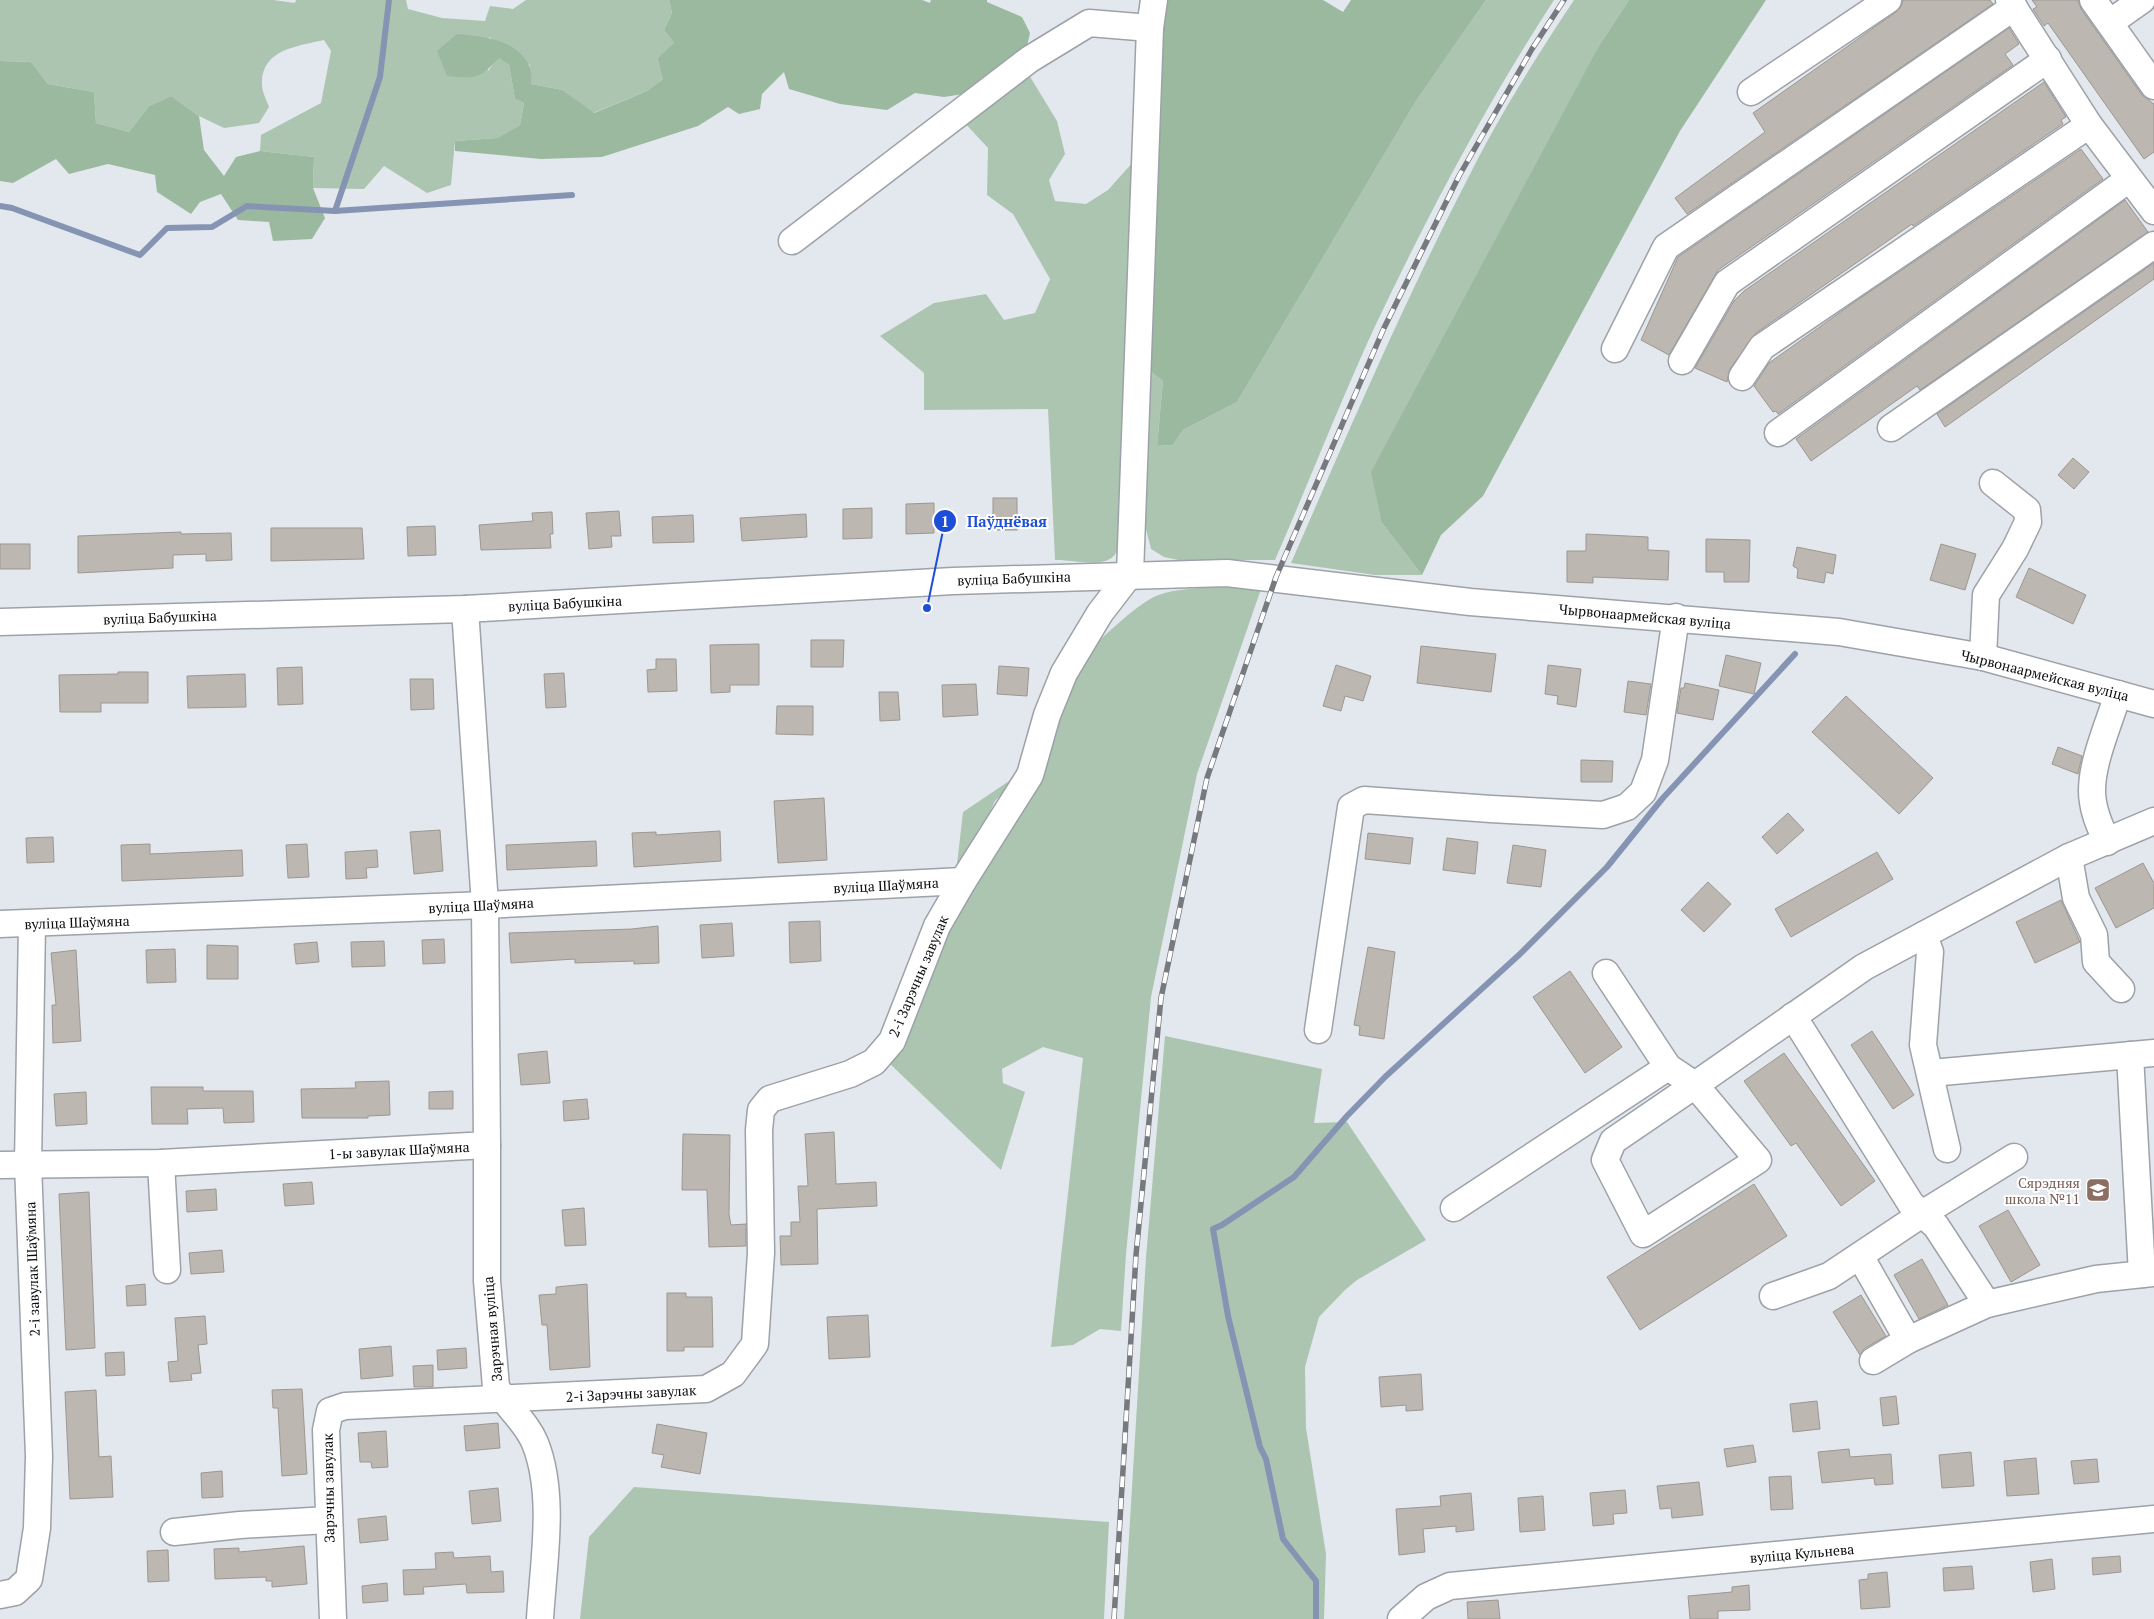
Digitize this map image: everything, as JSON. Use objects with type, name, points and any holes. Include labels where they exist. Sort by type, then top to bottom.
[{"type":"street","points":[[1130,574],[1150,28],[1154,0]]},
{"type":"street","points":[[1751,92],[1888,0]]},
{"type":"street","points":[[2093,0],[2152,77]]},
{"type":"street","points":[[2110,22],[2142,0]]},
{"type":"street","points":[[1615,349],[1666,247],[2012,4],[2089,126],[2154,211]]},
{"type":"street","points":[[792,242],[1030,59],[1088,22],[1150,28]]},
{"type":"street","points":[[1682,361],[1727,283],[2048,60]]},
{"type":"street","points":[[1742,377],[1762,347],[2089,126]]},
{"type":"street","points":[[1778,433],[2129,179]]},
{"type":"street","points":[[1891,428],[2154,245]]},
{"type":"street","points":[[1983,657],[1986,595],[2015,549],[2028,522],[2027,510],[1993,483]]},
{"type":"street","name":"Чырвонаармейская вуліца","points":[[1130,574],[1227,572],[1470,602],[1839,632],[1983,657],[2154,704]]},
{"type":"street","name":"вуліца Бабушкіна","points":[[0,622],[465,608],[953,581],[1130,574]]},
{"type":"street","name":"2-і Зарэчны завулак","points":[[503,1400],[706,1389],[733,1374],[755,1344],[761,1253],[759,1130],[761,1110],[770,1099],[850,1074],[874,1062],[892,1041],[937,926],[1030,775],[1047,714],[1064,674],[1100,613],[1130,574]]},
{"type":"street","name":"1-ы завулак Шаўмяна","points":[[0,1165],[161,1163],[487,1146],[485,905],[465,608]]},
{"type":"street","points":[[1318,1030],[1351,807],[1364,800],[1491,810],[1602,815],[1627,808],[1643,792],[1655,760],[1676,618]]},
{"type":"street","points":[[2107,842],[2097,821],[2092,800],[2093,775],[2118,694]]},
{"type":"street","points":[[1606,973],[1668,1067],[1695,1085],[1758,1160],[1643,1234],[1604,1160],[1613,1141],[1695,1085],[1783,1022],[1864,967],[2069,857],[2154,821]]},
{"type":"street","points":[[2069,857],[2076,898],[2094,935],[2096,962],[2121,989]]},
{"type":"street","name":"вуліца Шаўмяна","points":[[0,924],[485,905],[963,881]]},
{"type":"street","name":"2-і завулак Шаўмяна","points":[[0,1594],[15,1592],[28,1579],[37,1528],[39,1456],[28,1164],[32,924]]},
{"type":"street","points":[[1924,935],[1930,952],[1923,1045],[1947,1149]]},
{"type":"street","points":[[1783,1022],[1911,1204],[1936,1226],[1987,1304]]},
{"type":"street","points":[[1873,1360],[1908,1340],[1987,1304],[2096,1279],[2148,1273],[2142,1054],[1931,1073]]},
{"type":"street","points":[[1454,1208],[1668,1067]]},
{"type":"street","name":"Зарэчная вуліца","points":[[487,1146],[487,1281],[496,1387],[503,1400],[520,1416],[535,1442],[544,1471],[546,1513],[540,1619]]},
{"type":"street","points":[[1773,1296],[1829,1276],[1922,1214],[2014,1157]]},
{"type":"street","points":[[161,1163],[167,1270]]},
{"type":"street","points":[[1860,1256],[1908,1340]]},
{"type":"street","name":"Зарэчны завулак","points":[[333,1619],[326,1430],[330,1411],[345,1406],[503,1400]]},
{"type":"street","name":"вуліца Кульнева","points":[[1402,1619],[1426,1597],[1450,1586],[2154,1519]]},
{"type":"street","points":[[174,1532],[240,1525],[328,1520]]},
{"type":"green space","points":[[0,0],[273,0],[295,3],[296,0],[406,0],[408,9],[442,18],[485,21],[490,6],[513,9],[526,0],[669,0],[672,13],[664,30],[674,43],[663,79],[647,91],[593,113],[563,90],[531,84],[530,65],[489,37],[488,71],[498,57],[509,65],[515,99],[524,103],[520,125],[497,138],[455,141],[451,185],[427,193],[384,166],[364,189],[313,188],[314,157],[260,151],[261,135],[321,103],[331,51],[324,40],[283,51],[267,64],[263,73],[262,85],[269,107],[259,123],[224,128],[199,116],[171,96],[149,106],[129,132],[96,123],[94,92],[48,84],[31,62],[0,61]]},
{"type":"green space","points":[[669,0],[922,0],[930,3],[931,0],[987,0],[987,2],[1022,17],[1030,33],[1025,55],[976,92],[944,97],[915,93],[887,110],[840,104],[789,89],[784,72],[762,94],[760,109],[739,114],[728,107],[698,126],[602,157],[541,159],[455,151],[455,141],[497,138],[520,125],[524,103],[515,99],[509,65],[499,58],[487,70],[476,76],[447,76],[437,51],[457,34],[488,38],[507,44],[523,56],[529,65],[531,84],[563,90],[594,113],[647,91],[663,79],[658,58],[674,43],[664,30],[672,13]]},
{"type":"green space","points":[[1165,0],[1323,0],[1343,12],[1351,0],[1486,0],[1416,101],[1237,402],[1183,430],[1173,445],[1157,446],[1163,381],[1150,371]]},
{"type":"green space","points":[[1486,0],[1554,0],[1505,78],[1482,119],[1396,282],[1350,383],[1275,560],[1178,560],[1164,557],[1151,549],[1143,517],[1150,371],[1163,381],[1157,446],[1173,445],[1183,430],[1237,402],[1416,101]]},
{"type":"green space","points":[[1574,0],[1629,0],[1600,44],[1382,523],[1422,575],[1375,575],[1291,563],[1375,371],[1442,229],[1504,112]]},
{"type":"green space","points":[[1629,0],[1766,0],[1680,131],[1483,496],[1441,535],[1422,575],[1382,523],[1371,472],[1600,44]]},
{"type":"green space","points":[[0,61],[31,62],[48,84],[94,92],[96,123],[129,132],[149,106],[171,96],[199,116],[204,150],[224,176],[236,157],[260,151],[314,157],[313,188],[325,218],[312,239],[273,241],[269,222],[238,220],[221,194],[200,202],[191,214],[157,192],[155,175],[108,164],[69,174],[56,159],[13,183],[0,181]]},
{"type":"green space","points":[[1026,70],[1057,121],[1065,154],[1049,180],[1055,201],[1086,204],[1108,190],[1134,161],[1121,533],[1116,553],[1104,561],[1055,560],[1048,409],[924,410],[924,373],[880,336],[934,303],[986,294],[1004,320],[1035,313],[1050,279],[1013,214],[987,195],[988,148],[962,120]]},
{"type":"green space","points":[[1221,587],[1261,589],[1197,774],[1151,997],[1126,1254],[1121,1331],[1100,1329],[1073,1345],[1051,1347],[1083,1058],[1043,1047],[1002,1069],[1003,1083],[1025,1092],[1001,1170],[888,1062],[943,928],[1086,653],[1110,630],[1148,600],[1156,596],[1180,590]]},
{"type":"green space","points":[[1024,771],[995,801],[966,863],[957,864],[963,812]]},
{"type":"green space","points":[[1165,1036],[1322,1069],[1314,1123],[1347,1122],[1426,1240],[1357,1280],[1319,1317],[1305,1367],[1306,1428],[1326,1554],[1324,1619],[1124,1619],[1146,1257]]},
{"type":"green space","points":[[634,1487],[1109,1522],[1104,1619],[580,1619],[589,1537]]},
{"type":"building","points":[[1903,0],[1990,0],[1993,4],[1687,214],[1675,198],[1765,132],[1753,113],[1896,12],[1901,7]]},
{"type":"building","points":[[2032,0],[2078,0],[2081,9],[2142,95],[2154,104],[2154,152],[2144,159],[2048,23],[2044,26],[2033,9],[2037,7]]},
{"type":"building","points":[[2009,28],[2019,44],[2005,54],[2013,65],[1718,270],[1669,355],[1641,340],[1678,257]]},
{"type":"building","points":[[2044,82],[2066,117],[2061,120],[2063,124],[1913,226],[1912,224],[1756,333],[1730,369],[1727,382],[1695,368],[1734,301],[1744,291]]},
{"type":"building","points":[[2081,149],[2103,179],[1778,414],[1776,411],[1773,412],[1754,386],[1769,363],[1856,301]]},
{"type":"building","points":[[2125,200],[2148,232],[1920,390],[1917,386],[1811,461],[1796,439]]},
{"type":"building","points":[[2154,263],[2154,279],[1945,427],[1937,414]]},
{"type":"building","points":[[2073,458],[2089,472],[2074,489],[2058,475]]},
{"type":"building","points":[[993,498],[1017,498],[1017,530],[993,530]]},
{"type":"building","points":[[934,503],[934,533],[906,534],[906,504]]},
{"type":"building","points":[[872,508],[872,538],[843,539],[843,509]]},
{"type":"building","points":[[619,511],[621,536],[611,536],[612,547],[589,549],[586,513]]},
{"type":"building","points":[[552,512],[553,534],[550,534],[551,548],[481,550],[479,525],[533,521],[532,513]]},
{"type":"building","points":[[806,514],[807,537],[742,541],[740,518]]},
{"type":"building","points":[[693,515],[694,542],[653,543],[652,517]]},
{"type":"building","points":[[435,526],[436,555],[408,556],[407,527]]},
{"type":"building","points":[[271,528],[362,528],[364,559],[271,561]]},
{"type":"building","points":[[181,532],[181,534],[231,533],[232,560],[206,561],[206,554],[173,555],[173,568],[78,573],[78,536]]},
{"type":"building","points":[[1586,534],[1648,537],[1648,550],[1669,551],[1668,580],[1593,577],[1593,583],[1567,582],[1567,551],[1586,551]]},
{"type":"building","points":[[1706,539],[1750,540],[1749,582],[1724,582],[1724,572],[1706,572]]},
{"type":"building","points":[[0,544],[30,544],[30,569],[0,569]]},
{"type":"building","points":[[1941,544],[1976,554],[1965,590],[1930,580]]},
{"type":"building","points":[[1797,547],[1836,555],[1833,574],[1826,572],[1824,583],[1797,578],[1798,569],[1793,566]]},
{"type":"building","points":[[2029,568],[2086,595],[2073,624],[2016,597]]},
{"type":"building","points":[[811,640],[844,640],[843,667],[811,667]]},
{"type":"building","points":[[759,644],[759,685],[730,685],[730,692],[711,693],[710,645]]},
{"type":"building","points":[[1421,646],[1496,654],[1491,692],[1417,683]]},
{"type":"building","points":[[1726,655],[1761,663],[1754,694],[1719,686]]},
{"type":"building","points":[[656,659],[676,659],[677,691],[648,692],[647,670],[656,669]]},
{"type":"building","points":[[1336,665],[1371,676],[1363,701],[1345,696],[1341,711],[1323,706]]},
{"type":"building","points":[[1548,665],[1581,669],[1576,707],[1557,704],[1558,696],[1545,694]]},
{"type":"building","points":[[999,666],[1029,668],[1027,696],[997,694]]},
{"type":"building","points":[[302,667],[303,704],[278,705],[277,668]]},
{"type":"building","points":[[118,672],[148,672],[148,703],[101,703],[101,712],[60,712],[59,675],[118,674]]},
{"type":"building","points":[[564,673],[566,707],[546,708],[544,674]]},
{"type":"building","points":[[245,674],[246,707],[188,708],[187,676]]},
{"type":"building","points":[[410,679],[433,679],[434,709],[411,710]]},
{"type":"building","points":[[1628,681],[1651,684],[1646,715],[1624,712]]},
{"type":"building","points":[[1685,683],[1719,690],[1713,720],[1677,713],[1681,688],[1684,688]]},
{"type":"building","points":[[976,684],[978,715],[943,717],[942,685]]},
{"type":"building","points":[[879,692],[898,692],[900,720],[880,721]]},
{"type":"building","points":[[1846,696],[1933,778],[1899,814],[1812,732]]},
{"type":"building","points":[[777,706],[813,706],[813,735],[776,734]]},
{"type":"building","points":[[2058,747],[2082,756],[2078,774],[2052,764]]},
{"type":"building","points":[[1581,760],[1613,761],[1612,782],[1581,782]]},
{"type":"building","points":[[824,798],[827,860],[778,863],[774,801]]},
{"type":"building","points":[[1788,813],[1804,830],[1777,854],[1762,837]]},
{"type":"building","points":[[440,830],[443,871],[414,874],[410,832]]},
{"type":"building","points":[[720,831],[721,861],[634,867],[632,833],[656,832],[656,835]]},
{"type":"building","points":[[1368,833],[1413,838],[1410,864],[1365,859]]},
{"type":"building","points":[[53,837],[54,862],[27,863],[26,838]]},
{"type":"building","points":[[1447,838],[1478,842],[1475,874],[1443,870]]},
{"type":"building","points":[[596,841],[597,866],[507,870],[506,845]]},
{"type":"building","points":[[150,844],[150,854],[242,850],[243,876],[122,881],[121,845]]},
{"type":"building","points":[[307,844],[309,877],[288,878],[286,845]]},
{"type":"building","points":[[1513,845],[1546,850],[1541,887],[1507,883]]},
{"type":"building","points":[[377,850],[378,867],[366,868],[367,878],[346,879],[345,852]]},
{"type":"building","points":[[1877,852],[1893,879],[1791,937],[1775,909]]},
{"type":"building","points":[[2143,863],[2154,883],[2154,908],[2116,928],[2095,888]]},
{"type":"building","points":[[1708,882],[1731,904],[1704,932],[1681,910]]},
{"type":"building","points":[[2061,900],[2080,942],[2035,963],[2016,922]]},
{"type":"building","points":[[820,921],[821,961],[790,963],[789,922]]},
{"type":"building","points":[[732,923],[734,956],[702,958],[700,925]]},
{"type":"building","points":[[658,926],[659,963],[634,964],[634,961],[575,963],[575,959],[511,963],[509,933],[632,929]]},
{"type":"building","points":[[444,939],[445,963],[423,964],[422,940]]},
{"type":"building","points":[[384,941],[385,966],[352,967],[351,942]]},
{"type":"building","points":[[317,942],[319,962],[296,964],[294,944]]},
{"type":"building","points":[[207,945],[238,946],[238,979],[207,979]]},
{"type":"building","points":[[1368,947],[1395,952],[1384,1039],[1359,1035],[1360,1026],[1354,1025]]},
{"type":"building","points":[[175,949],[176,982],[147,983],[146,950]]},
{"type":"building","points":[[76,950],[81,1041],[53,1043],[52,1005],[56,1005],[51,953]]},
{"type":"building","points":[[1570,971],[1622,1047],[1585,1073],[1533,997]]},
{"type":"building","points":[[1872,1031],[1914,1095],[1893,1109],[1851,1045]]},
{"type":"building","points":[[547,1051],[550,1083],[521,1085],[518,1054]]},
{"type":"building","points":[[1784,1053],[1875,1181],[1841,1206],[1796,1143],[1791,1146],[1744,1081]]},
{"type":"building","points":[[389,1081],[390,1115],[368,1116],[368,1118],[302,1118],[301,1089],[356,1088],[355,1082]]},
{"type":"building","points":[[151,1087],[203,1087],[203,1091],[253,1091],[254,1122],[224,1123],[223,1108],[187,1109],[188,1124],[152,1124]]},
{"type":"building","points":[[453,1091],[453,1109],[429,1109],[429,1092]]},
{"type":"building","points":[[86,1092],[87,1124],[56,1126],[54,1094]]},
{"type":"building","points":[[587,1099],[589,1119],[564,1121],[563,1101]]},
{"type":"building","points":[[834,1132],[836,1184],[876,1182],[877,1206],[817,1209],[818,1264],[781,1265],[780,1236],[791,1236],[791,1222],[800,1222],[798,1186],[808,1186],[805,1134]]},
{"type":"building","points":[[683,1134],[730,1135],[729,1214],[731,1225],[746,1224],[746,1246],[709,1247],[707,1190],[682,1190]]},
{"type":"building","points":[[312,1182],[314,1204],[285,1206],[283,1184]]},
{"type":"building","points":[[1754,1184],[1787,1236],[1640,1330],[1607,1277]]},
{"type":"building","points":[[216,1189],[217,1210],[187,1212],[186,1191]]},
{"type":"building","points":[[89,1192],[95,1348],[66,1350],[59,1194]]},
{"type":"building","points":[[584,1208],[586,1245],[565,1246],[562,1210]]},
{"type":"building","points":[[2008,1210],[2040,1265],[2011,1282],[1979,1226]]},
{"type":"building","points":[[222,1250],[224,1272],[191,1274],[189,1253]]},
{"type":"building","points":[[1922,1259],[1948,1305],[1919,1319],[1894,1275]]},
{"type":"building","points":[[145,1284],[146,1305],[127,1306],[126,1286]]},
{"type":"building","points":[[587,1284],[590,1367],[550,1370],[547,1325],[542,1325],[539,1295],[556,1294],[556,1287]]},
{"type":"building","points":[[667,1293],[686,1293],[686,1297],[712,1297],[713,1347],[684,1347],[684,1351],[667,1351]]},
{"type":"building","points":[[1861,1295],[1886,1336],[1865,1348],[1860,1355],[1833,1312]]},
{"type":"building","points":[[868,1315],[870,1357],[829,1359],[827,1317]]},
{"type":"building","points":[[205,1316],[207,1344],[198,1345],[201,1373],[191,1374],[192,1380],[170,1382],[168,1362],[178,1361],[175,1318]]},
{"type":"building","points":[[391,1346],[393,1376],[361,1379],[359,1349]]},
{"type":"building","points":[[466,1348],[467,1368],[438,1370],[437,1350]]},
{"type":"building","points":[[124,1352],[125,1375],[106,1376],[105,1353]]},
{"type":"building","points":[[433,1365],[433,1387],[414,1387],[413,1366]]},
{"type":"building","points":[[1421,1374],[1423,1410],[1406,1411],[1406,1405],[1381,1407],[1379,1377]]},
{"type":"building","points":[[302,1389],[307,1474],[282,1476],[278,1408],[273,1408],[272,1390]]},
{"type":"building","points":[[96,1390],[99,1457],[111,1456],[113,1497],[70,1499],[65,1392]]},
{"type":"building","points":[[1896,1396],[1899,1424],[1883,1426],[1880,1398]]},
{"type":"building","points":[[1817,1401],[1820,1429],[1793,1432],[1790,1404]]},
{"type":"building","points":[[498,1423],[500,1448],[466,1451],[464,1426]]},
{"type":"building","points":[[657,1424],[707,1433],[700,1474],[661,1467],[664,1455],[652,1453]]},
{"type":"building","points":[[386,1431],[388,1467],[372,1468],[371,1462],[360,1462],[358,1433]]},
{"type":"building","points":[[1753,1445],[1756,1462],[1727,1467],[1724,1449]]},
{"type":"building","points":[[1849,1449],[1850,1457],[1891,1454],[1893,1484],[1875,1485],[1874,1478],[1822,1483],[1818,1452]]},
{"type":"building","points":[[1971,1452],[1974,1486],[1942,1488],[1939,1455]]},
{"type":"building","points":[[2036,1458],[2039,1494],[2007,1496],[2004,1461]]},
{"type":"building","points":[[2097,1459],[2099,1482],[2074,1484],[2071,1461]]},
{"type":"building","points":[[222,1471],[223,1497],[202,1498],[201,1473]]},
{"type":"building","points":[[1791,1476],[1793,1509],[1771,1510],[1769,1477]]},
{"type":"building","points":[[1699,1482],[1703,1515],[1672,1518],[1671,1508],[1660,1509],[1657,1486]]},
{"type":"building","points":[[498,1488],[501,1521],[472,1524],[469,1491]]},
{"type":"building","points":[[1625,1490],[1627,1513],[1613,1514],[1614,1524],[1593,1526],[1590,1493]]},
{"type":"building","points":[[1471,1493],[1474,1530],[1456,1532],[1456,1526],[1423,1529],[1425,1552],[1399,1555],[1396,1509],[1441,1506],[1440,1496]]},
{"type":"building","points":[[1543,1496],[1545,1530],[1520,1532],[1518,1498]]},
{"type":"building","points":[[386,1516],[388,1540],[360,1543],[358,1519]]},
{"type":"building","points":[[304,1546],[307,1584],[272,1587],[272,1581],[266,1581],[266,1577],[215,1579],[214,1549],[239,1548],[239,1552]]},
{"type":"building","points":[[168,1550],[169,1581],[148,1582],[147,1551]]},
{"type":"building","points":[[453,1552],[454,1558],[490,1556],[491,1572],[503,1571],[504,1592],[467,1593],[466,1584],[423,1587],[424,1594],[404,1595],[403,1570],[436,1569],[435,1553]]},
{"type":"building","points":[[2120,1556],[2121,1572],[2093,1575],[2092,1558]]},
{"type":"building","points":[[2052,1559],[2055,1589],[2033,1592],[2030,1562]]},
{"type":"building","points":[[1972,1566],[1974,1589],[1944,1591],[1943,1568]]},
{"type":"building","points":[[1887,1572],[1890,1607],[1861,1609],[1859,1580],[1868,1579],[1868,1574]]},
{"type":"building","points":[[387,1583],[388,1601],[363,1603],[362,1586]]},
{"type":"building","points":[[1749,1585],[1750,1610],[1718,1611],[1718,1619],[1690,1619],[1688,1596],[1732,1592],[1732,1587]]},
{"type":"building","points":[[1498,1600],[1500,1619],[1468,1619],[1467,1602]]},
{"type":"waterway","points":[[335,211],[380,77],[389,0]]},
{"type":"waterway","points":[[0,206],[12,208],[140,255],[167,228],[212,227],[247,206],[335,211],[572,195]]},
{"type":"waterway","points":[[1316,1619],[1316,1581],[1283,1539],[1266,1459],[1260,1447],[1228,1316],[1213,1229],[1294,1177],[1347,1116],[1385,1077],[1520,954],[1607,867],[1662,799],[1795,654]]},
{"type":"railway","points":[[1114,1619],[1136,1255],[1161,998],[1207,778],[1276,577],[1384,328],[1459,176],[1532,49],[1564,0]]},
{"type":"place","name":"Паўднёвая","points":[[927,608]]},
{"type":"place","name":"Сярэдняя школа №11","points":[[2098,1190]]}]
